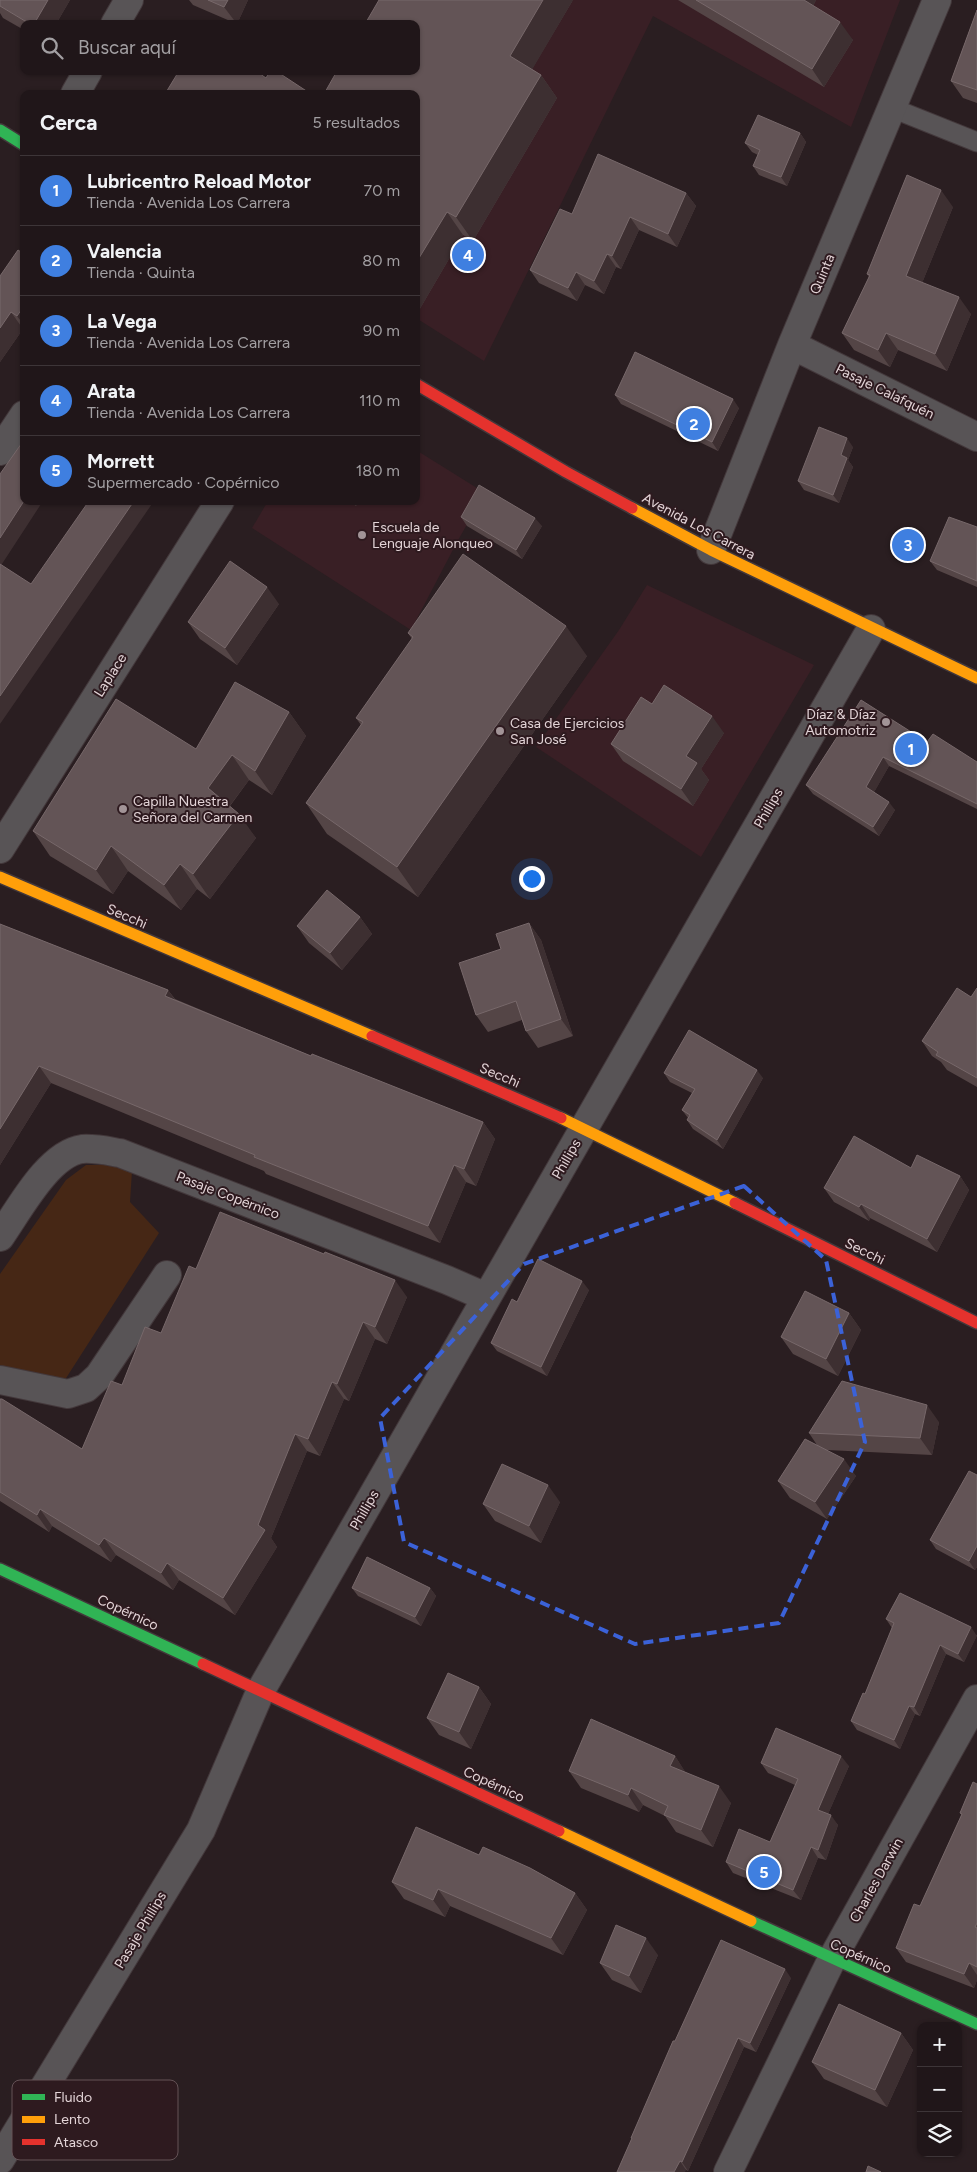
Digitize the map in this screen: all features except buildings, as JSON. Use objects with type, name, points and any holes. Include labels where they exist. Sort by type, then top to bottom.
[{"type":"street","points":[[117,20],[129,0]]},
{"type":"street","name":"Quinta","points":[[711,550],[792,346],[937,0]]},
{"type":"street","points":[[77,90],[86,75]]},
{"type":"street","points":[[0,130],[20,142]]},
{"type":"street","name":"Pasaje Calafquén","points":[[792,346],[977,437]]},
{"type":"street","name":"Avenida Los Carrera","points":[[420,386],[566,472],[711,550],[977,678]]},
{"type":"street","points":[[0,451],[20,421]]},
{"type":"street","name":"Laplace","points":[[0,849],[217,505]]},
{"type":"street","name":"Phillips","points":[[261,1690],[871,628]]},
{"type":"street","name":"Secchi","points":[[0,878],[531,1104],[977,1323]]},
{"type":"street","name":"Pasaje Copérnico","points":[[0,1237],[46,1172],[62,1156],[80,1150],[98,1149],[120,1153],[447,1280],[486,1297]]},
{"type":"street","points":[[0,1380],[68,1394],[76,1393],[86,1388],[98,1376],[168,1274]]},
{"type":"street","name":"Copérnico","points":[[0,1569],[832,1959],[977,2024]]},
{"type":"street","name":"Pasaje Phillips","points":[[49,2080],[201,1830],[261,1690]]},
{"type":"street","name":"Charles Darwin","points":[[728,2172],[832,1959],[977,1700]]},
{"type":"street","name":"Pasaje Phillips","points":[[0,2160],[12,2140]]},
{"type":"lane","points":[[892,108],[977,142]]},
{"type":"highlighted area","points":[[744,1186],[826,1260],[865,1442],[779,1623],[635,1644],[404,1542],[380,1418],[524,1264]]},
{"type":"shaded area","points":[[409,0],[900,0],[851,127],[653,16],[484,361],[420,321],[420,90],[365,90],[405,75],[420,75],[420,20],[415,20]]},
{"type":"shaded area","name":"Escuela de Lenguaje Alonqueo","points":[[420,452],[485,493],[411,630],[252,528],[266,505],[420,505]]},
{"type":"shaded area","points":[[647,585],[814,665],[701,857],[536,747],[619,630]]},
{"type":"shaded area","points":[[86,1165],[112,1165],[132,1171],[130,1202],[159,1233],[61,1386],[0,1370],[0,1274],[66,1180]]},
{"type":"traffic: fast","points":[[0,130],[20,142]]},
{"type":"traffic: fast","points":[[0,1569],[203,1664]]},
{"type":"traffic: fast","points":[[751,1921],[977,2024]]},
{"type":"traffic: slow","points":[[632,508],[711,550],[977,678]]},
{"type":"traffic: slow","points":[[0,877],[372,1036]]},
{"type":"traffic: slow","points":[[561,1118],[735,1203]]},
{"type":"traffic: slow","points":[[559,1831],[751,1921]]},
{"type":"traffic: jam","points":[[420,386],[566,472],[632,508]]},
{"type":"traffic: jam","points":[[372,1036],[561,1118]]},
{"type":"traffic: jam","points":[[735,1203],[977,1323]]},
{"type":"traffic: jam","points":[[203,1664],[559,1831]]},
{"type":"place","name":"Arata","points":[[468,255]]},
{"type":"place","name":"Valencia","points":[[694,424]]},
{"type":"place","name":"Escuela de Lenguaje Alonqueo","points":[[362,535]]},
{"type":"place","name":"La Vega","points":[[908,545]]},
{"type":"place","name":"Díaz & Díaz Automotriz","points":[[886,722]]},
{"type":"place","name":"Casa de Ejercicios San José","points":[[500,731]]},
{"type":"place","name":"Lubricentro Reload Motor","points":[[911,749]]},
{"type":"place","name":"Capilla Nuestra Señora del Carmen","points":[[123,809]]},
{"type":"place","name":"Morrett","points":[[764,1872]]}]
